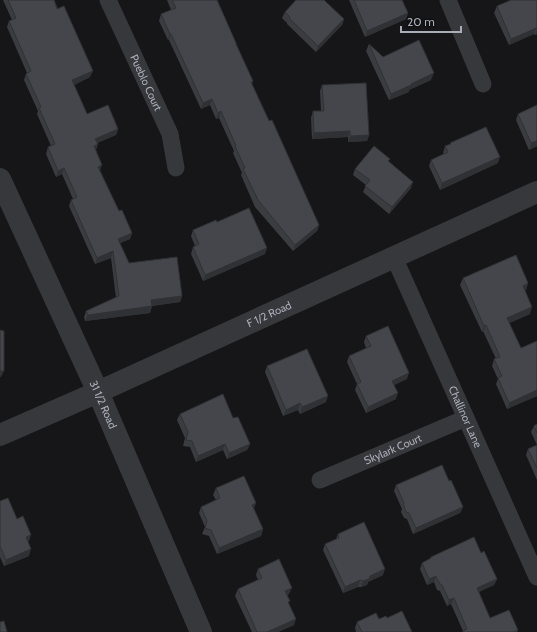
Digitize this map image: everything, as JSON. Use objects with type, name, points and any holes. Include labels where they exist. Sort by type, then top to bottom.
[{"type":"street","name":"Pueblo Court","points":[[108,0],[170,134],[176,168]]},
{"type":"street","points":[[448,0],[484,84]]},
{"type":"street","name":"31 1/2 Road","points":[[0,179],[98,392],[201,632]]},
{"type":"street","name":"F 1/2 Road","points":[[0,435],[98,392],[537,192]]},
{"type":"street","name":"Challinor Lane","points":[[394,257],[537,577]]},
{"type":"street","name":"Skylark Court","points":[[320,480],[466,418]]},
{"type":"building","points":[[8,0],[54,0],[57,9],[64,6],[93,71],[72,80],[87,114],[108,105],[118,129],[95,139],[98,144],[94,146],[102,165],[98,167],[119,211],[122,210],[132,233],[118,239],[129,263],[177,257],[182,296],[151,300],[152,306],[88,315],[86,311],[119,296],[113,251],[97,258],[71,200],[77,197],[64,168],[58,171],[48,147],[55,144],[39,108],[41,107],[26,74],[31,71],[9,21],[16,18]]},
{"type":"building","points":[[172,0],[217,0],[253,81],[251,82],[269,121],[272,120],[319,225],[295,245],[258,200],[243,169],[245,168],[221,111],[218,113],[212,99],[203,103],[161,14],[176,8]]},
{"type":"building","points":[[296,0],[324,0],[344,19],[318,46],[289,18],[290,17],[285,12]]},
{"type":"building","points":[[354,0],[402,0],[408,13],[367,31]]},
{"type":"building","points":[[511,0],[537,0],[537,29],[536,28],[511,39],[497,6]]},
{"type":"building","points":[[419,40],[434,73],[391,94],[369,44],[383,57]]},
{"type":"building","points":[[366,83],[369,135],[350,136],[350,131],[314,133],[313,111],[324,111],[322,85]]},
{"type":"building","points":[[537,105],[537,141],[531,143],[518,114]]},
{"type":"building","points":[[486,127],[500,157],[442,183],[431,160],[448,152],[445,146],[451,144],[450,143]]},
{"type":"building","points":[[374,146],[390,159],[388,161],[413,182],[392,207],[365,186],[370,180],[355,169]]},
{"type":"building","points":[[249,208],[267,248],[205,275],[193,247],[199,244],[193,230],[216,220],[217,222]]},
{"type":"building","points":[[516,255],[528,283],[523,286],[532,307],[507,318],[521,348],[537,341],[537,390],[509,403],[498,378],[502,376],[494,359],[500,357],[486,325],[484,326],[463,278]]},
{"type":"building","points":[[388,326],[409,373],[392,381],[398,393],[368,407],[357,384],[361,382],[349,356],[371,346],[366,336]]},
{"type":"building","points":[[0,330],[4,331],[4,371],[0,371]]},
{"type":"building","points":[[307,349],[328,396],[302,407],[300,403],[286,410],[267,366]]},
{"type":"building","points":[[223,394],[233,418],[238,417],[250,444],[229,453],[225,444],[198,456],[192,441],[186,440],[188,432],[180,414]]},
{"type":"building","points":[[537,424],[537,433],[534,426]]},
{"type":"building","points":[[537,445],[537,468],[528,449]]},
{"type":"building","points":[[442,465],[449,481],[451,480],[463,507],[416,528],[409,513],[406,512],[404,503],[396,485]]},
{"type":"building","points":[[244,476],[256,503],[252,505],[263,529],[219,548],[211,530],[205,528],[207,521],[201,507],[220,498],[216,488]]},
{"type":"building","points":[[8,498],[17,519],[23,516],[31,535],[26,537],[31,549],[6,560],[0,546],[0,501]]},
{"type":"building","points":[[364,522],[385,569],[370,576],[369,579],[363,581],[360,580],[345,587],[325,544],[339,538],[338,534]]},
{"type":"building","points":[[474,537],[481,553],[484,551],[497,579],[477,588],[490,618],[509,610],[518,630],[513,632],[462,632],[467,629],[454,598],[449,600],[436,576],[429,579],[422,563],[431,557]]},
{"type":"building","points":[[279,559],[292,588],[285,591],[290,601],[288,602],[296,619],[267,632],[257,632],[238,589],[262,578],[258,569]]},
{"type":"building","points":[[402,611],[412,632],[362,632],[357,622],[376,613],[379,619],[386,616],[387,618]]},
{"type":"building","points":[[4,621],[7,632],[0,632],[0,622]]}]
